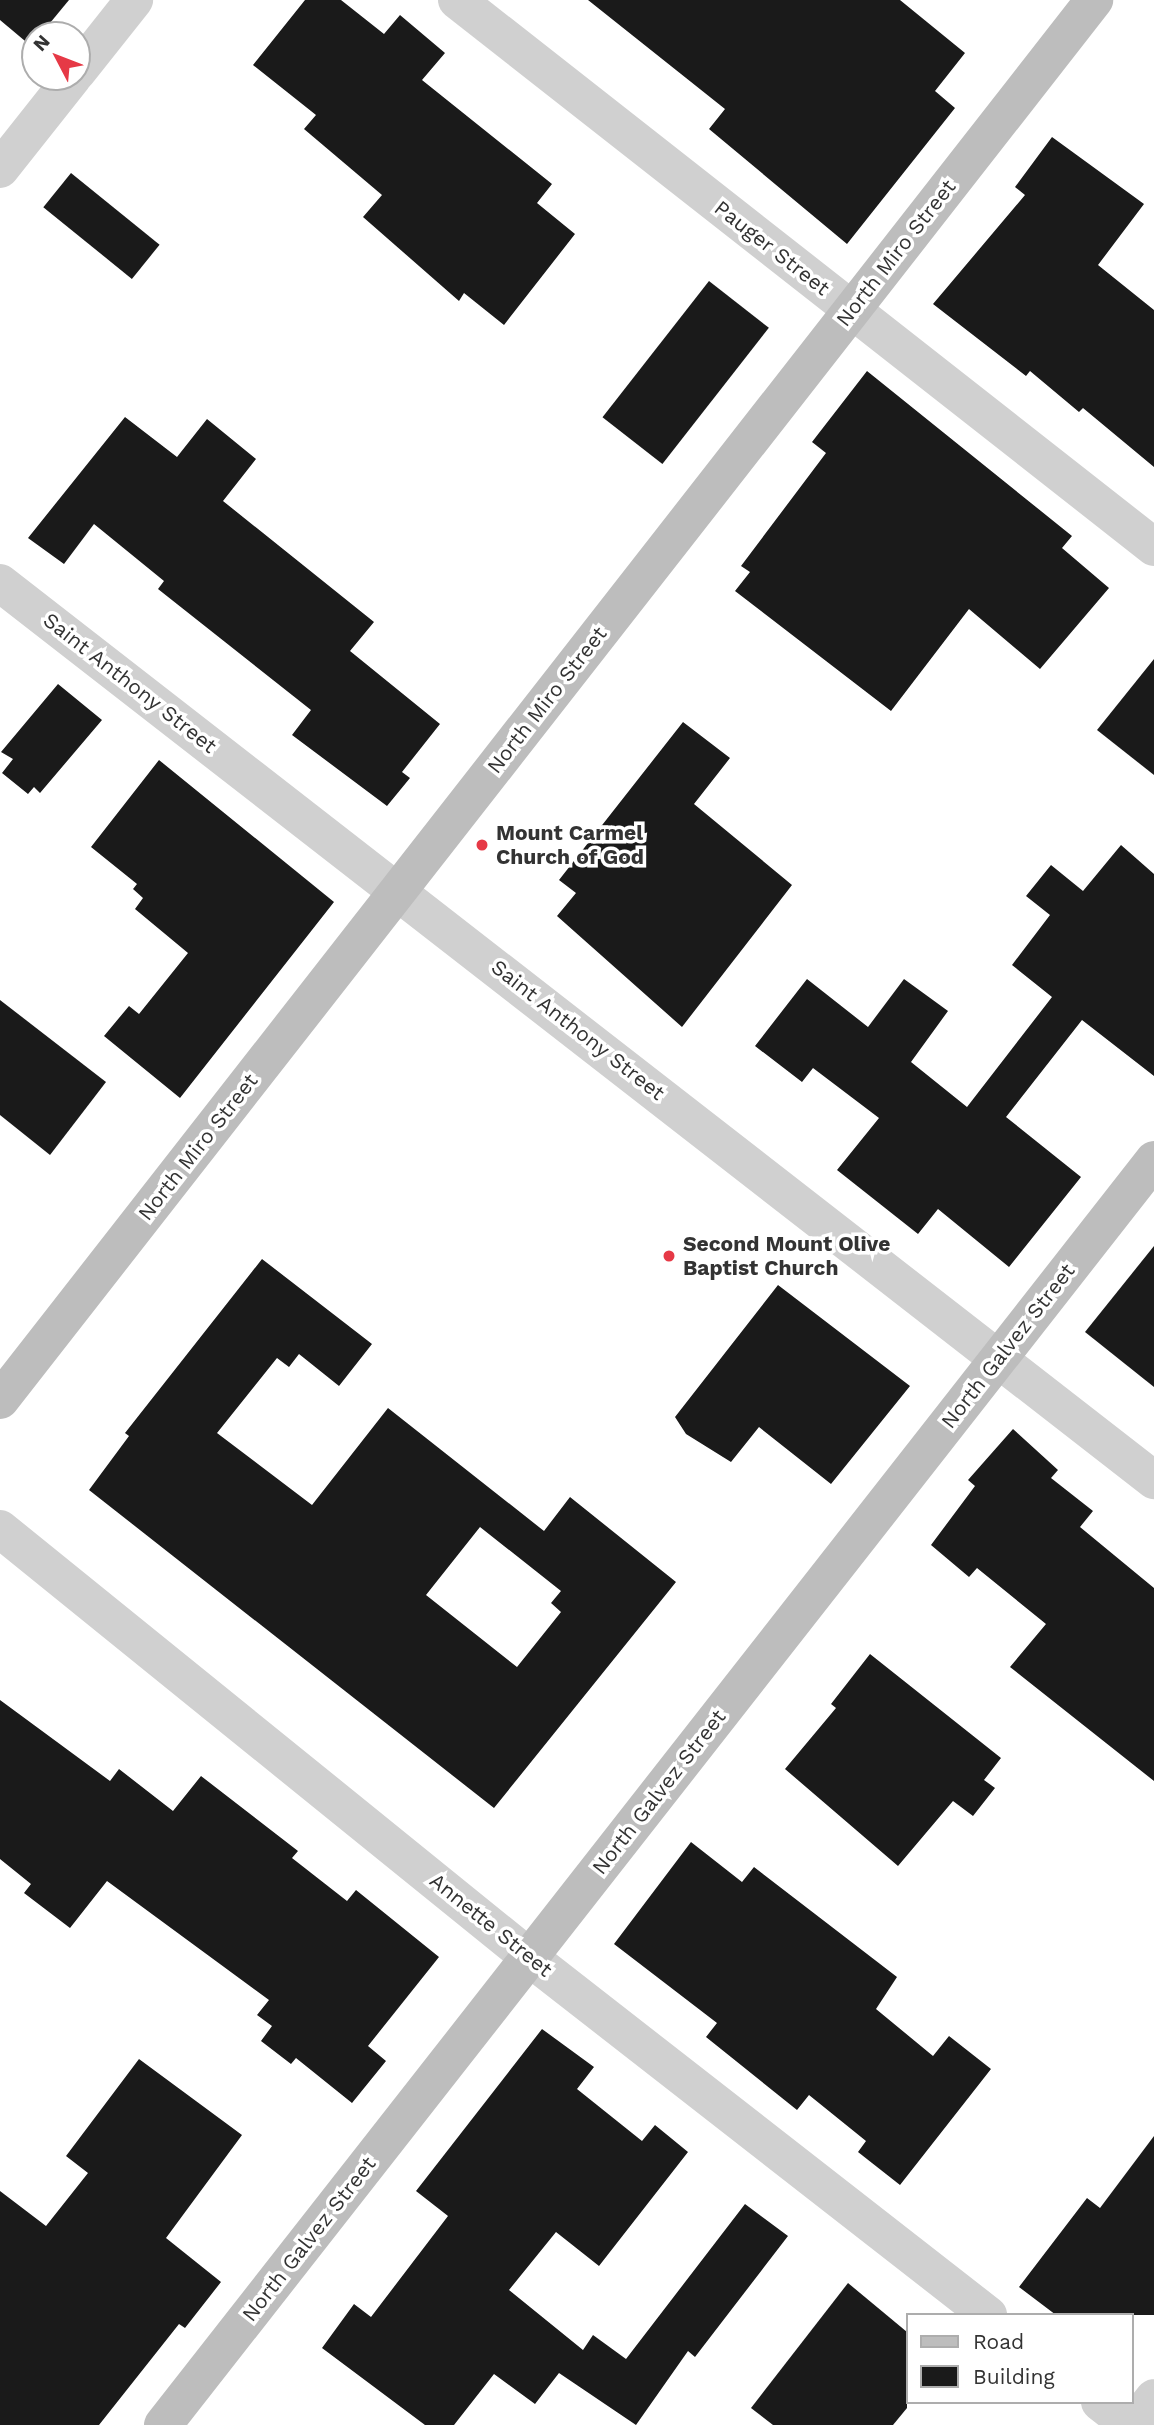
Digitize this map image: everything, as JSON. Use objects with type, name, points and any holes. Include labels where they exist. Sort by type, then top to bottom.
[{"type":"street","points":[[91,54],[134,0]]},
{"type":"street","name":"Pauger Street","points":[[457,0],[1154,548]]},
{"type":"street","name":"North Miro Street","points":[[0,1400],[1094,0]]},
{"type":"street","points":[[0,169],[62,91]]},
{"type":"street","name":"Saint Anthony Street","points":[[0,583],[1154,1480]]},
{"type":"street","name":"North Galvez Street","points":[[163,2425],[1154,1160]]},
{"type":"street","name":"Annette Street","points":[[0,1528],[530,1958],[985,2313]]},
{"type":"street","points":[[1103,2404],[1131,2425],[1154,2398]]},
{"type":"building","points":[[0,0],[69,0],[52,21],[21,21],[21,38],[0,20]]},
{"type":"building","points":[[305,0],[341,0],[384,34],[400,15],[445,53],[422,80],[552,184],[537,203],[575,234],[504,325],[464,293],[459,301],[363,217],[382,195],[304,129],[316,115],[253,65]]},
{"type":"building","points":[[588,0],[900,0],[965,53],[935,91],[955,108],[847,244],[709,129],[725,109]]},
{"type":"building","points":[[1052,137],[1144,204],[1098,265],[1154,310],[1154,467],[1083,408],[1079,412],[1030,371],[1026,376],[933,304],[1025,195],[1015,187]]},
{"type":"building","points":[[71,173],[160,245],[132,279],[43,207]]},
{"type":"building","points":[[709,281],[769,328],[662,464],[602,417]]},
{"type":"building","points":[[867,371],[1072,536],[1062,548],[1109,588],[1040,669],[969,609],[891,711],[735,591],[750,572],[741,566],[826,453],[812,442]]},
{"type":"building","points":[[125,417],[177,457],[207,419],[256,459],[223,501],[374,622],[350,651],[440,724],[402,772],[410,778],[387,806],[292,735],[311,710],[158,589],[164,581],[94,524],[64,564],[28,538]]},
{"type":"building","points":[[1154,659],[1154,775],[1097,730]]},
{"type":"building","points":[[58,684],[102,720],[40,793],[34,787],[28,794],[2,773],[13,759],[1,752]]},
{"type":"building","points":[[683,722],[730,758],[694,804],[792,885],[682,1027],[557,916],[576,893],[559,880]]},
{"type":"building","points":[[159,760],[334,902],[180,1098],[104,1036],[129,1006],[139,1014],[188,953],[135,909],[143,898],[133,889],[137,884],[91,847]]},
{"type":"building","points":[[1121,845],[1154,874],[1154,1076],[1082,1020],[1006,1117],[1081,1177],[1009,1267],[938,1209],[918,1234],[837,1170],[879,1118],[813,1068],[802,1082],[755,1046],[807,979],[868,1027],[904,979],[948,1011],[911,1062],[967,1107],[1052,997],[1012,965],[1050,915],[1026,896],[1051,865],[1083,891]]},
{"type":"building","points":[[0,1000],[106,1082],[50,1155],[0,1115]]},
{"type":"building","points":[[1154,1246],[1154,1387],[1085,1332]]},
{"type":"building","points":[[262,1259],[372,1344],[339,1386],[299,1354],[289,1367],[277,1358],[217,1433],[312,1505],[388,1408],[544,1531],[570,1497],[676,1582],[494,1808],[89,1490],[129,1436],[125,1433]],"holes":[[[480,1527],[561,1591],[551,1603],[561,1612],[517,1667],[426,1595]]]},
{"type":"building","points":[[778,1285],[910,1386],[831,1484],[759,1427],[731,1462],[686,1434],[675,1417]]},
{"type":"building","points":[[1013,1429],[1058,1470],[1051,1478],[1093,1511],[1080,1527],[1154,1588],[1154,1781],[1010,1667],[1046,1624],[977,1568],[969,1577],[931,1545],[975,1486],[968,1480]]},
{"type":"building","points":[[870,1654],[1001,1758],[984,1780],[995,1788],[973,1816],[953,1801],[898,1866],[785,1769],[836,1708],[831,1704]]},
{"type":"building","points":[[0,1700],[110,1781],[119,1769],[173,1811],[201,1776],[298,1851],[292,1858],[347,1901],[356,1890],[439,1957],[368,2046],[386,2061],[352,2103],[296,2058],[291,2064],[261,2041],[272,2026],[257,2015],[269,2000],[107,1881],[70,1928],[24,1893],[31,1884],[0,1859]]},
{"type":"building","points":[[691,1842],[742,1882],[754,1867],[897,1977],[876,2009],[933,2056],[949,2036],[991,2069],[900,2185],[858,2152],[866,2141],[809,2095],[797,2110],[706,2037],[717,2023],[614,1944]]},
{"type":"building","points":[[542,2029],[594,2067],[577,2089],[642,2141],[655,2125],[688,2152],[599,2266],[556,2232],[509,2290],[583,2350],[593,2335],[626,2359],[745,2204],[788,2236],[695,2357],[688,2351],[636,2425],[559,2373],[535,2404],[494,2374],[454,2425],[425,2425],[322,2348],[354,2304],[371,2317],[448,2216],[416,2191]]},
{"type":"building","points":[[139,2059],[242,2135],[166,2238],[221,2282],[185,2328],[179,2324],[99,2425],[0,2425],[0,2191],[46,2226],[88,2173],[66,2156]]},
{"type":"building","points":[[1154,2136],[1154,2315],[1053,2313],[1019,2287],[1087,2198],[1100,2208]]},
{"type":"building","points":[[848,2283],[906,2331],[907,2408],[893,2425],[773,2425],[751,2408]]},
{"type":"place","name":"Mount Carmel Church of God","points":[[482,845]]},
{"type":"place","name":"Second Mount Olive Baptist Church","points":[[669,1256]]}]
